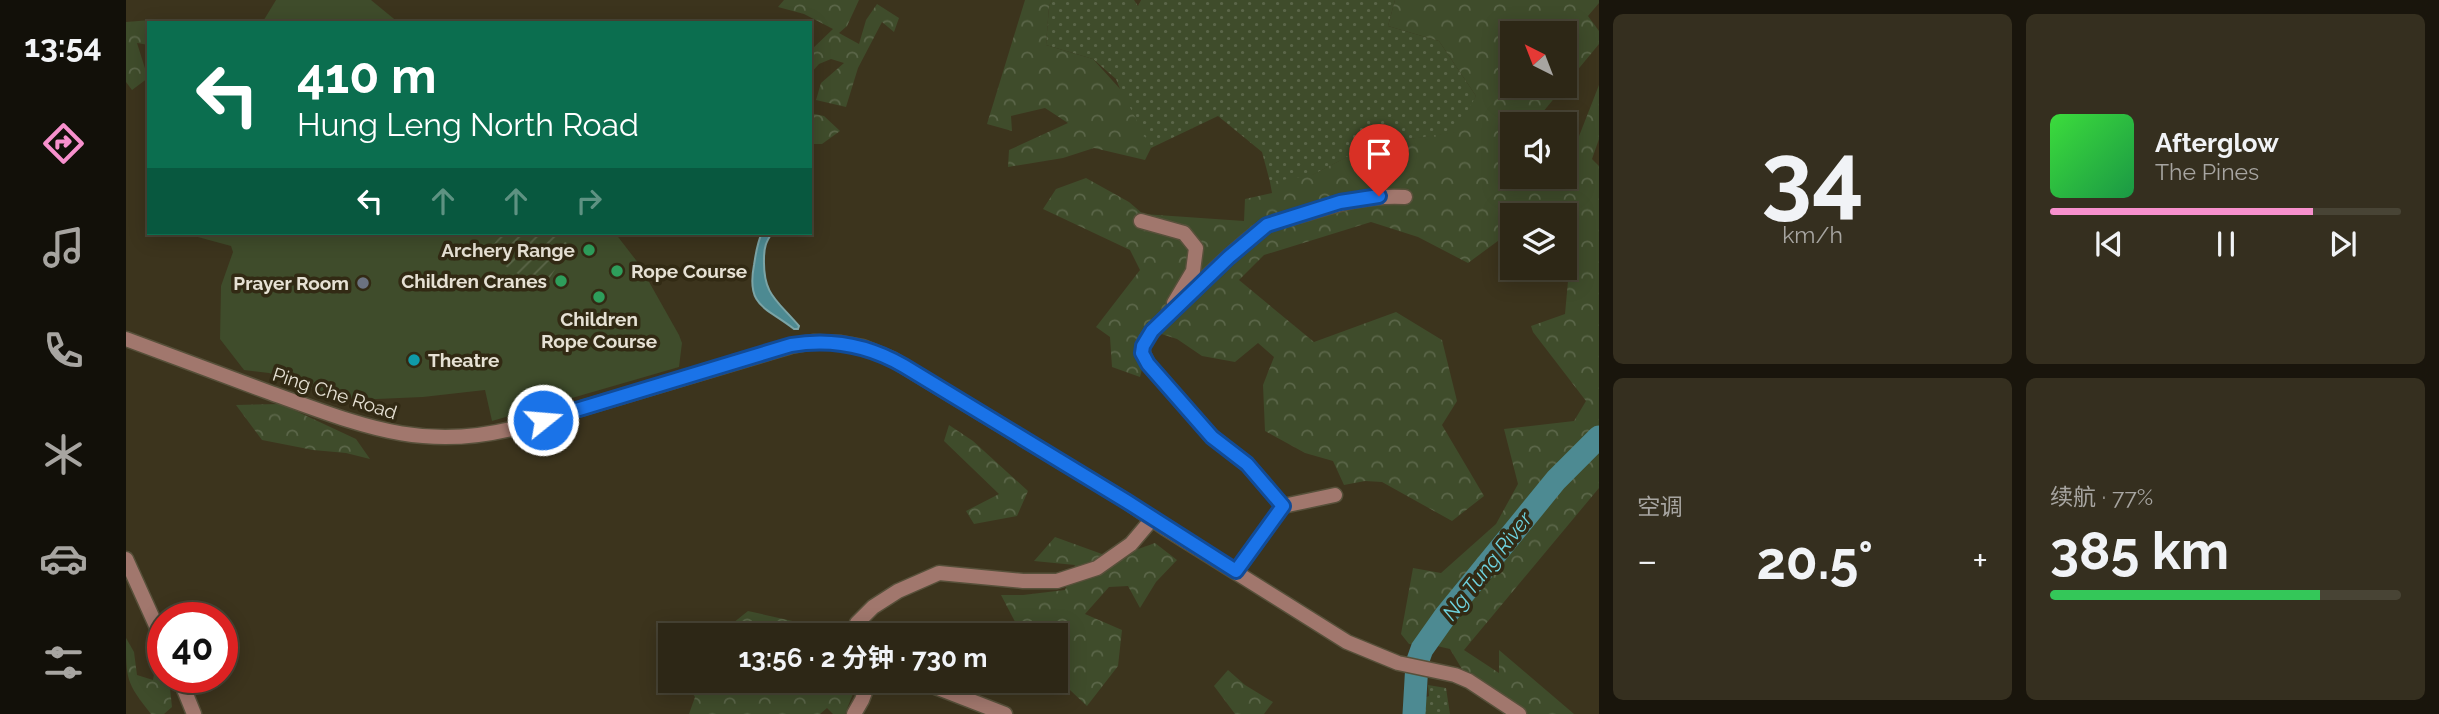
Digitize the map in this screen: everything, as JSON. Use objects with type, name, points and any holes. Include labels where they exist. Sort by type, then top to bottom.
[{"type":"street","points":[[1283,506],[1247,464],[1212,437],[1148,364],[1142,353],[1146,340],[1166,317],[1229,257],[1267,225],[1340,202],[1379,196],[1405,197]]},
{"type":"street","points":[[1141,221],[1184,233],[1196,248],[1193,271],[1166,317]]},
{"type":"street","name":"Ping Che Road","points":[[126,339],[356,424],[407,436],[446,438],[473,437],[513,429],[791,345],[822,342],[852,345],[883,354],[904,366],[1153,518],[1347,642],[1398,663],[1443,672],[1469,681],[1519,714]]},
{"type":"street","points":[[1236,571],[1283,506],[1335,495]]},
{"type":"street","points":[[857,623],[873,607],[898,591],[939,573],[1023,581],[1057,580],[1097,568],[1131,544],[1153,518]]},
{"type":"street","points":[[126,559],[147,606]]},
{"type":"street","points":[[185,693],[194,714]]},
{"type":"street","points":[[855,714],[865,693]]},
{"type":"street","points":[[951,693],[1005,714]]},
{"type":"green space","points":[[276,0],[371,0],[397,21],[263,21]]},
{"type":"green space","points":[[784,0],[859,0],[847,26],[839,33],[859,44],[866,20],[877,4],[899,18],[894,32],[882,22],[858,68],[846,107],[816,100],[821,83],[844,63],[831,59],[819,64],[812,72],[812,49],[833,29],[804,14],[778,7]]},
{"type":"green space","points":[[1025,0],[1052,0],[1049,6],[1046,45],[1093,59],[1121,90],[1151,148],[1145,160],[1094,148],[1063,158],[1008,167],[1009,150],[1068,123],[1045,108],[1011,116],[1012,131],[987,124]]},
{"type":"green space","points":[[1052,0],[1134,0],[1138,6],[1141,0],[1395,0],[1388,26],[1439,41],[1476,96],[1459,132],[1370,145],[1303,180],[1270,182],[1262,152],[1218,116],[1151,148],[1135,127],[1116,79],[1093,59],[1046,45],[1049,6]]},
{"type":"green space","points":[[1395,0],[1599,0],[1588,16],[1599,31],[1599,44],[1577,71],[1577,21],[1500,21],[1500,98],[1554,98],[1543,112],[1500,112],[1500,189],[1577,189],[1577,141],[1599,85],[1599,139],[1592,159],[1599,166],[1599,488],[1464,650],[1499,673],[1499,650],[1574,714],[1508,714],[1469,681],[1450,649],[1409,644],[1401,634],[1413,568],[1441,573],[1496,524],[1518,484],[1504,429],[1574,421],[1586,401],[1531,326],[1565,314],[1567,280],[1577,280],[1577,203],[1500,203],[1500,239],[1468,263],[1418,237],[1371,222],[1264,255],[1239,280],[1314,342],[1396,312],[1442,340],[1457,401],[1442,425],[1484,496],[1452,521],[1382,482],[1365,481],[1344,485],[1333,461],[1305,453],[1265,431],[1263,385],[1274,357],[1258,343],[1235,362],[1202,356],[1177,339],[1152,331],[1140,377],[1112,367],[1110,337],[1096,327],[1140,270],[1130,250],[1043,209],[1056,189],[1086,178],[1129,202],[1143,214],[1244,221],[1245,199],[1272,193],[1270,182],[1312,175],[1370,145],[1455,132],[1476,96],[1439,41],[1388,26]]},
{"type":"green space","points":[[151,20],[156,21],[147,21],[147,45],[137,43],[147,79],[132,90],[126,82],[126,22]]},
{"type":"green space","points":[[812,113],[824,116],[840,131],[822,144],[812,144]]},
{"type":"green space","points":[[190,235],[617,235],[639,264],[679,335],[682,343],[679,367],[492,421],[485,390],[423,397],[354,400],[297,385],[269,373],[244,370],[220,339],[221,286],[233,252],[231,246]]},
{"type":"green space","points":[[500,235],[554,235],[570,245],[543,289],[487,255]]},
{"type":"green space","points":[[281,404],[356,439],[370,459],[262,440],[236,405]]},
{"type":"green space","points":[[949,425],[973,441],[1028,491],[1017,516],[974,524],[966,511],[999,494],[944,441]]},
{"type":"green space","points":[[1055,537],[1113,558],[1155,543],[1177,560],[1156,582],[1140,608],[1128,586],[1109,587],[1085,614],[1122,630],[1118,666],[1087,706],[1068,688],[1068,623],[1016,623],[1001,595],[1065,590],[1075,565],[1034,561]]},
{"type":"green space","points":[[748,611],[802,623],[733,623]]},
{"type":"green space","points":[[126,638],[134,652],[137,675],[147,678],[147,693],[170,693],[172,707],[164,714],[151,714],[132,687],[126,663]]},
{"type":"green space","points":[[1228,670],[1245,685],[1273,702],[1264,714],[1235,714],[1214,686]]},
{"type":"green space","points":[[1428,685],[1446,688],[1450,714],[1425,714],[1424,698],[1429,696]]},
{"type":"green space","points":[[692,693],[853,693],[845,714],[833,714],[827,708],[820,714],[689,714],[695,697]]},
{"type":"water","points":[[761,235],[771,235],[764,255],[766,281],[778,303],[799,326],[798,329],[767,310],[756,298],[752,279]]},
{"type":"waterway","name":"Ng Tung River","points":[[1414,714],[1417,663],[1422,649],[1446,615],[1556,480],[1599,437]]},
{"type":"place","name":"Archery Range","points":[[589,250]]},
{"type":"place","name":"Rope Course","points":[[617,271]]},
{"type":"place","name":"Children Cranes","points":[[561,281]]},
{"type":"place","name":"Prayer Room","points":[[363,283]]},
{"type":"place","name":"Children Rope Course","points":[[599,297]]},
{"type":"place","name":"Theatre","points":[[414,360]]},
{"type":"route","points":[[543,420],[791,345],[831,342],[863,347],[904,366],[1236,571],[1283,506],[1247,464],[1212,437],[1148,364],[1142,353],[1143,346],[1152,331],[1166,317],[1267,225],[1340,202],[1379,196]]}]
